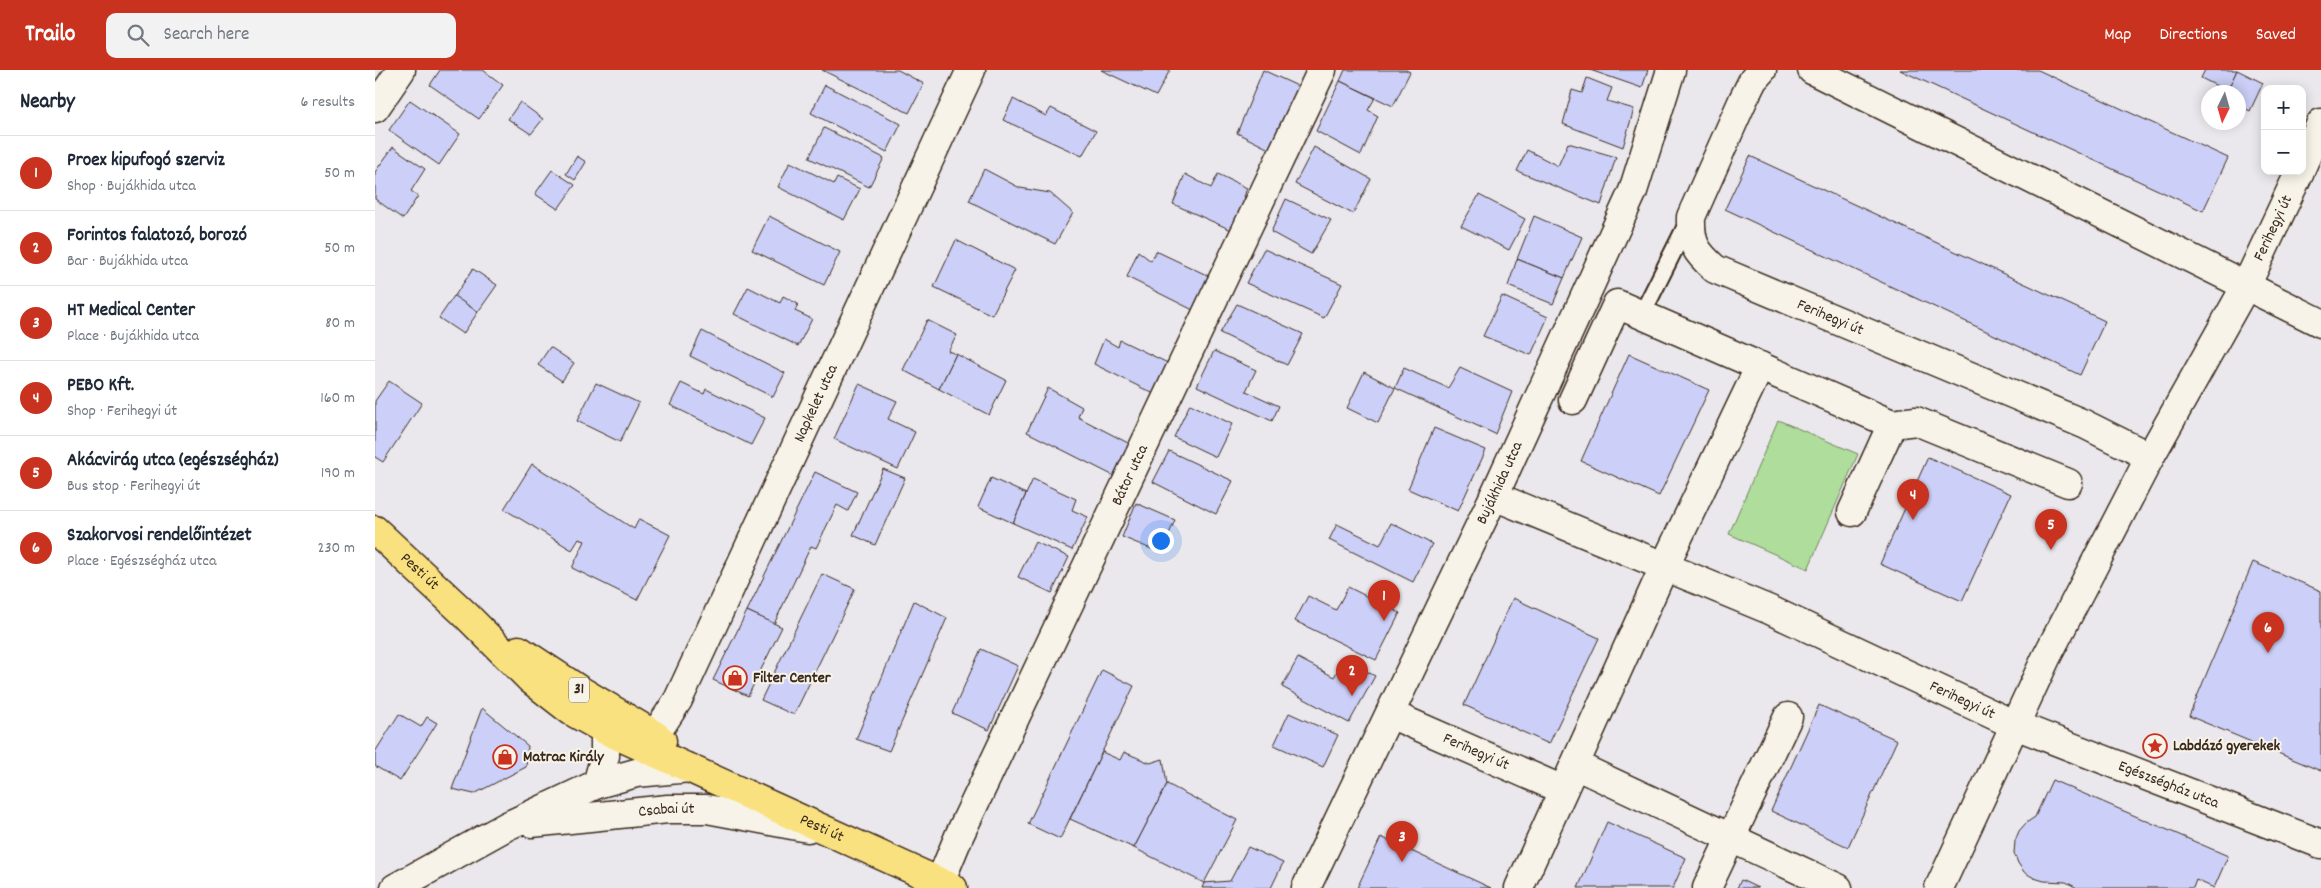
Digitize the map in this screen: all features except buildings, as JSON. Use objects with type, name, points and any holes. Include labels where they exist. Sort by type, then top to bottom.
[{"type":"main road","name":"Pesti út","points":[[375,530],[465,614],[531,680],[571,711],[605,730],[824,831],[947,885]]},
{"type":"main road","name":"Pesti út","points":[[465,614],[578,689],[655,735],[690,768]]},
{"type":"street","points":[[375,108],[401,70]]},
{"type":"street","name":"Napkelet utca","points":[[655,735],[678,700],[971,70]]},
{"type":"street","name":"Bátor utca","points":[[947,885],[959,836],[1322,70]]},
{"type":"street","name":"Bujákhida utca","points":[[1306,888],[1494,496],[1633,191],[1671,70]]},
{"type":"street","name":"Ferihegyi út","points":[[1762,70],[1753,80],[1743,100],[1691,217],[1690,235],[1698,254],[1715,269],[2084,424],[2150,457]]},
{"type":"street","points":[[1812,70],[2321,322]]},
{"type":"street","points":[[2306,157],[2321,123]]},
{"type":"street","name":"Ferihegyi út","points":[[1939,888],[2046,658],[2150,457],[2247,284],[2298,175]]},
{"type":"street","points":[[1573,400],[1617,304],[1892,424],[1916,421],[2068,483]]},
{"type":"street","points":[[1519,888],[1665,565],[1761,366]]},
{"type":"street","points":[[1852,512],[1892,424]]},
{"type":"street","name":"Ferihegyi út","points":[[1494,496],[1665,565],[1770,610],[2015,725]]},
{"type":"street","name":"Ferihegyi út","points":[[1389,714],[1563,790]]},
{"type":"street","points":[[1707,888],[1788,717]]},
{"type":"street","name":"Egészségház utca","points":[[2015,725],[2321,844]]},
{"type":"street","points":[[597,784],[605,756],[605,730]]},
{"type":"street","points":[[1575,765],[1838,888]]},
{"type":"street","name":"Csabai út","points":[[395,888],[507,826],[597,784],[636,774],[690,768]]},
{"type":"street","name":"Csabai út","points":[[507,826],[667,808],[707,809],[824,831]]},
{"type":"lane","points":[[1642,314],[1691,217]]},
{"type":"green space","points":[[1778,420],[1858,454],[1808,569],[1729,534]]},
{"type":"place","name":"PEBO Kft.","points":[[1913,520]]},
{"type":"place","name":"Akácvirág utca (egészségház)","points":[[2051,550]]},
{"type":"place","name":"Proex kipufogó szerviz","points":[[1384,621]]},
{"type":"place","name":"Szakorvosi rendelőintézet","points":[[2268,653]]},
{"type":"place","name":"Filter Center","points":[[735,678]]},
{"type":"place","name":"Forintos falatozó, borozó","points":[[1352,696]]},
{"type":"place","name":"Labdázó gyerekek","points":[[2155,746]]},
{"type":"place","name":"Matrac Király","points":[[505,757]]},
{"type":"place","name":"HT Medical Center","points":[[1402,862]]}]
